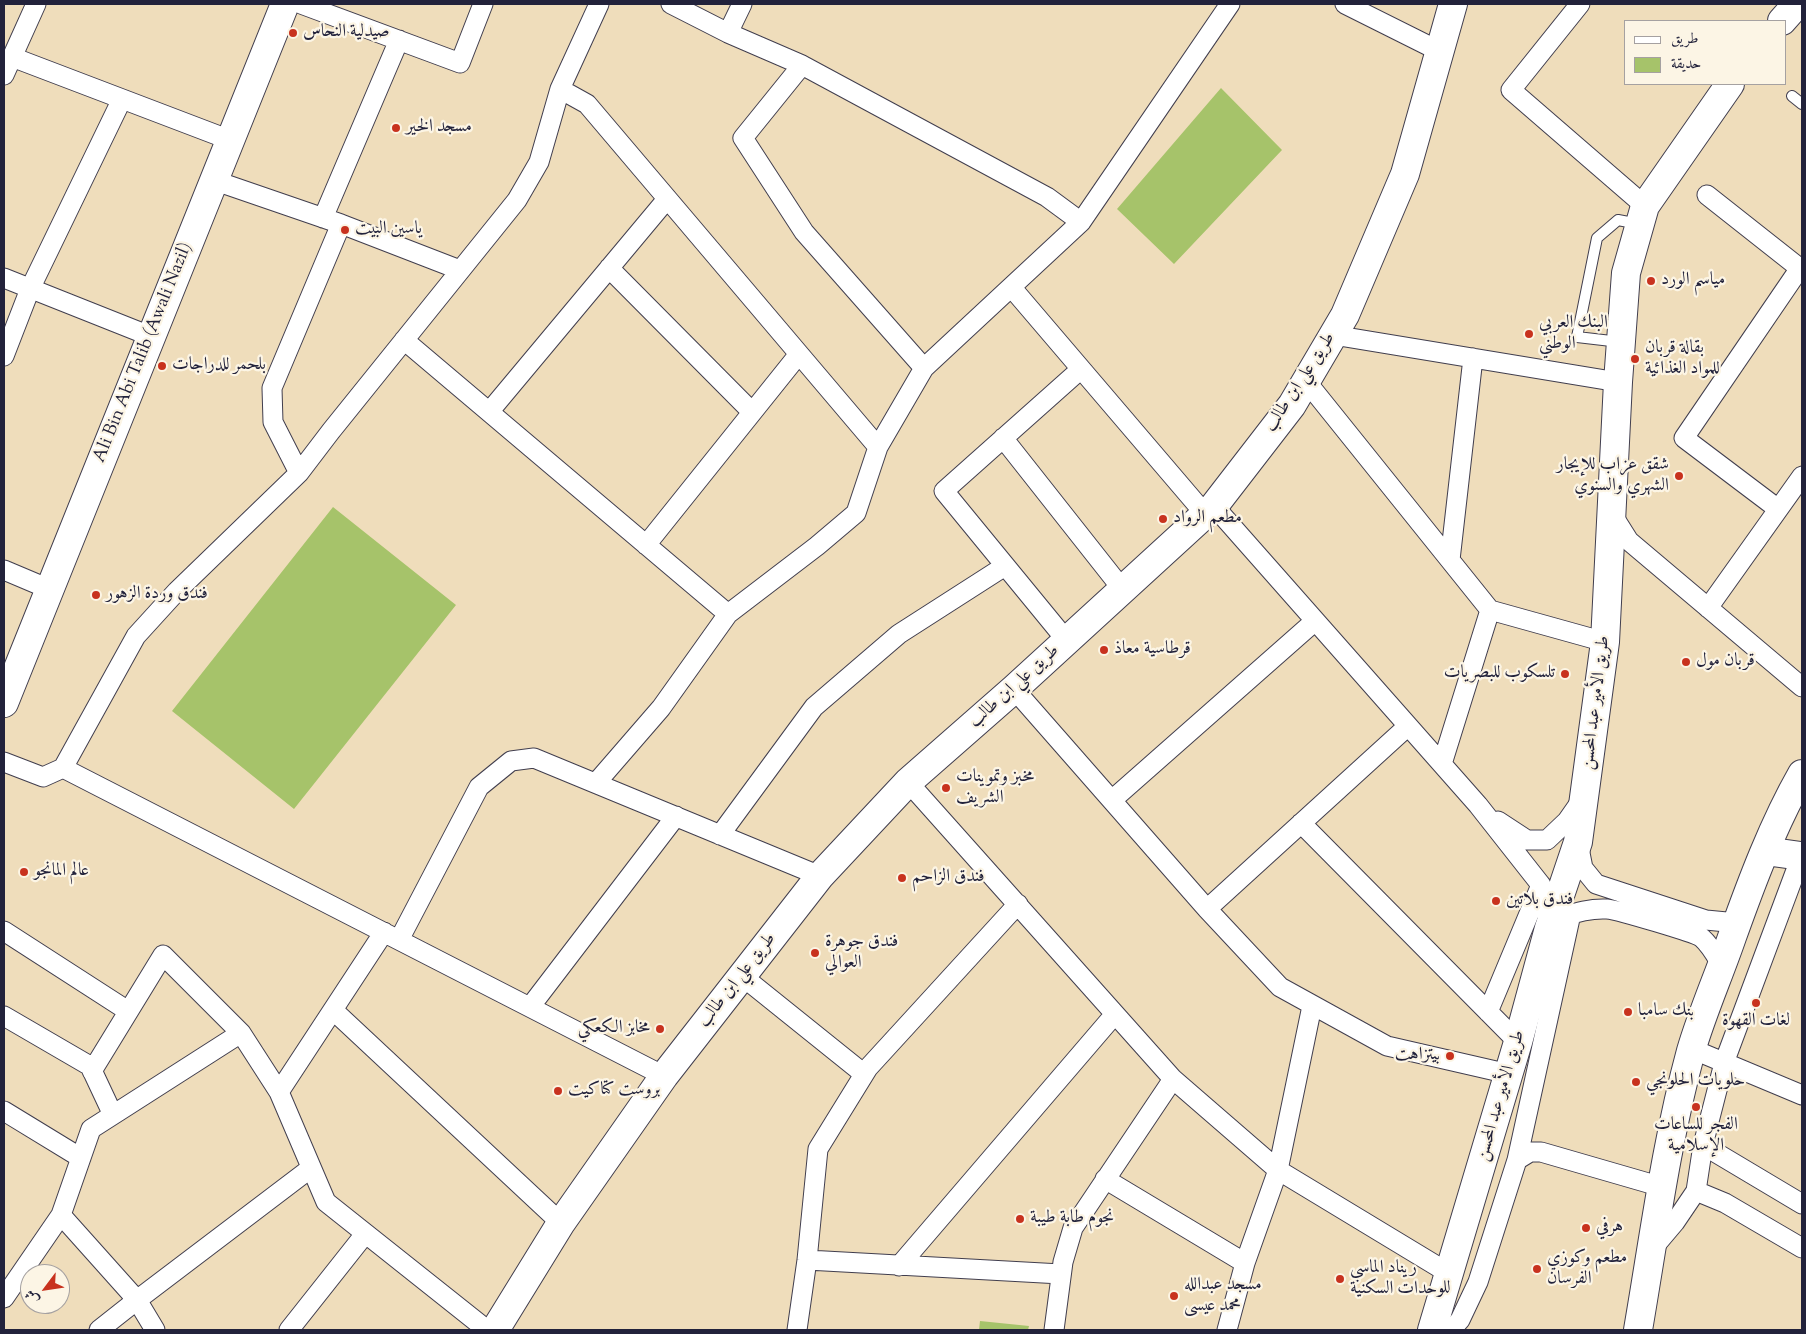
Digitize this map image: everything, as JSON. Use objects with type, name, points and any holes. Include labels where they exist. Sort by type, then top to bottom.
[{"type":"main road","name":"Ali Bin Abi Talib (Awali Nazil)","points":[[4,702],[285,4]]},
{"type":"main road","name":"طريق علي ابن طالب","points":[[495,1330],[561,1223],[664,1076],[820,876],[908,782],[1014,689],[1210,510],[1292,405],[1345,314],[1405,174],[1438,51],[1453,4]]},
{"type":"main road","points":[[1783,20],[1797,4]]},
{"type":"main road","name":"طريق الأمير عبد المحسن","points":[[1432,1330],[1518,1042],[1557,921],[1578,842],[1606,642],[1618,382],[1626,273],[1643,215],[1729,85]]},
{"type":"main road","points":[[1638,1330],[1650,1250],[1678,1101],[1692,1049],[1745,899],[1765,851],[1802,774]]},
{"type":"main road","points":[[1765,851],[1802,855]]},
{"type":"street","points":[[301,4],[460,63],[483,4]]},
{"type":"street","points":[[4,762],[43,777],[63,768],[136,636],[184,584],[299,473],[331,430],[517,200],[539,162],[560,89],[598,4]]},
{"type":"street","points":[[671,4],[728,33],[802,65],[1047,197],[1081,222]]},
{"type":"street","points":[[728,33],[742,4]]},
{"type":"street","points":[[596,783],[661,708],[728,614],[817,546],[856,513],[878,447],[924,368],[1081,222],[1230,4]]},
{"type":"street","points":[[1345,4],[1438,51]]},
{"type":"street","points":[[1580,4],[1511,90],[1643,215]]},
{"type":"street","points":[[4,75],[31,5]]},
{"type":"street","points":[[323,218],[399,40]]},
{"type":"street","points":[[12,57],[230,140]]},
{"type":"street","points":[[802,65],[743,138],[804,232],[924,368]]},
{"type":"street","points":[[560,89],[587,104],[878,447]]},
{"type":"street","points":[[4,356],[30,289],[122,99]]},
{"type":"street","points":[[213,180],[341,224],[460,270]]},
{"type":"street","points":[[1707,195],[1801,269],[1684,438],[1778,509]]},
{"type":"street","points":[[489,412],[667,199]]},
{"type":"street","points":[[299,473],[273,422],[272,388],[341,224]]},
{"type":"street","points":[[609,268],[752,412]]},
{"type":"street","points":[[4,278],[150,336]]},
{"type":"street","points":[[1012,288],[1081,369],[1315,621],[1478,805],[1541,885],[1557,921],[1517,1160],[1478,1282],[1460,1320],[1451,1330]]},
{"type":"street","points":[[1333,335],[1618,382]]},
{"type":"street","points":[[404,340],[728,614]]},
{"type":"street","points":[[646,545],[799,354]]},
{"type":"street","points":[[1450,560],[1473,358]]},
{"type":"street","points":[[1067,641],[944,491],[1081,369]]},
{"type":"street","points":[[1306,380],[1490,610],[1606,642]]},
{"type":"street","points":[[1003,438],[1123,590]]},
{"type":"street","points":[[1708,608],[1802,476]]},
{"type":"street","points":[[1612,514],[1629,542],[1802,687]]},
{"type":"street","points":[[720,835],[814,707],[899,634],[1005,566]]},
{"type":"street","points":[[4,570],[49,589]]},
{"type":"street","points":[[1442,764],[1490,610]]},
{"type":"street","points":[[1112,800],[1315,621]]},
{"type":"street","points":[[1014,689],[1207,909],[1280,988],[1387,1046],[1509,1074]]},
{"type":"street","points":[[1207,909],[1408,726]]},
{"type":"street","points":[[279,1092],[333,1010],[392,936],[479,787],[511,761],[534,758],[820,876]]},
{"type":"street","points":[[63,768],[664,1076]]},
{"type":"street","points":[[908,782],[1173,1079],[1278,1170],[1450,1274]]},
{"type":"street","points":[[1478,805],[1527,840],[1547,840],[1567,821],[1585,796]]},
{"type":"street","points":[[530,1007],[676,816]]},
{"type":"street","points":[[1301,823],[1518,1042]]},
{"type":"street","points":[[1578,842],[1583,868],[1596,884],[1706,920],[1737,922]]},
{"type":"street","points":[[1650,1250],[1675,1222],[1696,1191],[1703,1145],[1724,1063],[1802,855]]},
{"type":"street","points":[[1488,1012],[1541,885]]},
{"type":"street","points":[[797,1330],[807,1260],[818,1149],[868,1068],[1018,904]]},
{"type":"street","points":[[1557,921],[1586,910],[1608,909],[1700,937],[1712,949],[1722,966]]},
{"type":"street","points":[[4,931],[128,1011]]},
{"type":"street","points":[[92,1071],[163,954],[241,1033],[279,1092],[326,1202],[486,1330]]},
{"type":"street","points":[[742,976],[864,1074]]},
{"type":"street","points":[[1227,1330],[1244,1263],[1278,1170],[1312,1006]]},
{"type":"street","points":[[333,1010],[561,1223]]},
{"type":"street","points":[[899,1266],[1115,1014]]},
{"type":"street","points":[[4,1016],[90,1066],[114,1115]]},
{"type":"street","points":[[4,1298],[61,1215],[91,1129],[241,1033]]},
{"type":"street","points":[[1692,1049],[1802,1095]]},
{"type":"street","points":[[1054,1330],[1061,1274],[1073,1228],[1173,1079]]},
{"type":"street","points":[[4,1111],[81,1158]]},
{"type":"street","points":[[1703,1145],[1802,1204]]},
{"type":"street","points":[[1517,1160],[1530,1152],[1541,1152],[1662,1187]]},
{"type":"street","points":[[99,1330],[311,1168]]},
{"type":"street","points":[[1105,1180],[1244,1263]]},
{"type":"street","points":[[1696,1191],[1724,1203],[1802,1248]]},
{"type":"street","points":[[61,1215],[137,1300],[155,1330]]},
{"type":"street","points":[[289,1330],[365,1234]]},
{"type":"street","points":[[807,1260],[1061,1274]]},
{"type":"lane","points":[[1792,96],[1802,104]]},
{"type":"lane","points":[[1621,342],[1577,337],[1597,238],[1618,220],[1643,215]]},
{"type":"green space","points":[[1221,88],[1282,150],[1174,264],[1117,209]]},
{"type":"green space","points":[[333,507],[456,605],[294,809],[172,711]]},
{"type":"green space","points":[[980,1321],[1029,1326],[1028,1330],[979,1330]]},
{"type":"place","name":"صيدلية النحاس","points":[[293,33]]},
{"type":"place","name":"مسجد الخير","points":[[396,128]]},
{"type":"place","name":"ياسين البيت","points":[[345,230]]},
{"type":"place","name":"مياسم الورد","points":[[1651,281]]},
{"type":"place","name":"البنك العربي الوطني","points":[[1529,334]]},
{"type":"place","name":"بقالة قربان للمواد الغذائية","points":[[1635,359]]},
{"type":"place","name":"بلحمر للدراجات","points":[[162,366]]},
{"type":"place","name":"شقق عزاب للإيجار الشهري والسنوي","points":[[1679,476]]},
{"type":"place","name":"مطعم الرواد","points":[[1163,519]]},
{"type":"place","name":"فندق وردة الزهور","points":[[96,595]]},
{"type":"place","name":"قرطاسية معاذ","points":[[1104,650]]},
{"type":"place","name":"قربان مول","points":[[1686,662]]},
{"type":"place","name":"تلسكوب للبصريات","points":[[1565,674]]},
{"type":"place","name":"مخبز وتموينات الشريف","points":[[946,788]]},
{"type":"place","name":"عالم المانجو","points":[[24,872]]},
{"type":"place","name":"فندق الزاحم","points":[[902,878]]},
{"type":"place","name":"فندق بلاتين","points":[[1496,901]]},
{"type":"place","name":"فندق جوهرة العوالي","points":[[815,953]]},
{"type":"place","name":"لغات القهوة","points":[[1756,1003]]},
{"type":"place","name":"بنك سامبا","points":[[1628,1012]]},
{"type":"place","name":"مخابز الكعكي","points":[[660,1029]]},
{"type":"place","name":"بيتزاهت","points":[[1450,1056]]},
{"type":"place","name":"حلويات الحلونجي","points":[[1636,1082]]},
{"type":"place","name":"بروست كتاكيت","points":[[558,1091]]},
{"type":"place","name":"الفجر للساعات الإسلامية","points":[[1696,1107]]},
{"type":"place","name":"نجوم طابة طيبة","points":[[1020,1219]]},
{"type":"place","name":"هرفي","points":[[1586,1228]]},
{"type":"place","name":"مطعم وكوزي الفرسان","points":[[1537,1269]]},
{"type":"place","name":"ريناد الماسي للوحدات السكنية","points":[[1340,1279]]},
{"type":"place","name":"مسجد عبدالله محمد عيسى","points":[[1174,1296]]}]
